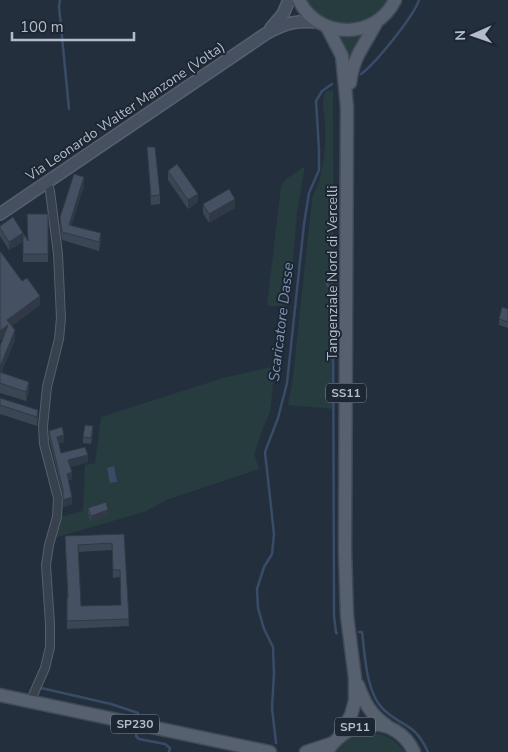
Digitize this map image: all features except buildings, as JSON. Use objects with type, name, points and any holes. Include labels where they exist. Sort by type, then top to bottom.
[{"type":"main road","name":"Via Leonardo Walter Manzone (Volta)","points":[[267,33],[283,14],[289,0]]},
{"type":"main road","name":"Tangenziale Nord di Vercelli","points":[[299,0],[310,16],[322,25],[342,56],[347,107],[346,551],[348,616],[355,678],[353,708],[333,743]]},
{"type":"main road","name":"Tangenziale Nord di Vercelli","points":[[347,107],[354,61],[376,23],[386,14],[396,0]]},
{"type":"main road","name":"Via Leonardo Walter Manzone (Volta)","points":[[0,214],[267,33],[285,24],[297,22],[322,25]]},
{"type":"main road","points":[[322,25],[340,30],[359,30],[376,23]]},
{"type":"main road","name":"Tangenziale Nord di Vercelli","points":[[355,678],[368,708],[373,715],[392,730]]},
{"type":"main road","name":"SP230","points":[[0,695],[270,752]]},
{"type":"main road","name":"SP11","points":[[333,743],[348,730],[365,725],[383,726],[407,741],[414,752]]},
{"type":"main road","points":[[306,752],[333,743]]},
{"type":"street","points":[[30,702],[45,668],[50,647],[46,565],[49,545],[57,517],[58,498],[44,444],[43,426],[47,387],[59,339],[61,318],[58,254],[50,191],[47,182]]},
{"type":"green space","points":[[306,0],[389,0],[370,19],[350,25],[330,21],[320,16]]},
{"type":"green space","points":[[362,36],[355,46],[349,64],[338,37]]},
{"type":"green space","points":[[333,90],[334,409],[288,405],[293,377],[312,198],[322,171],[325,142],[323,100],[325,92]]},
{"type":"green space","points":[[305,166],[297,213],[289,306],[267,306],[281,186],[286,179]]},
{"type":"green space","points":[[275,366],[270,412],[254,454],[259,469],[169,499],[144,512],[54,538],[60,517],[83,511],[85,465],[95,463],[101,417],[223,378]]},
{"type":"green space","points":[[366,733],[388,737],[405,752],[336,752],[349,739]]},
{"type":"water","points":[[114,466],[117,482],[110,483],[107,468]]},
{"type":"waterway","points":[[60,0],[69,109]]},
{"type":"waterway","name":"Scaricatore Dasse","points":[[361,74],[393,39],[410,17],[419,0]]},
{"type":"waterway","name":"Scaricatore Dasse","points":[[276,743],[272,708],[273,647],[264,629],[258,608],[257,589],[264,567],[272,554],[274,534],[265,452],[278,418],[287,383],[304,224],[309,193],[319,170],[316,101],[322,91],[332,84]]},
{"type":"waterway","points":[[327,284],[333,293]]},
{"type":"waterway","points":[[333,288],[334,616],[337,633]]},
{"type":"waterway","points":[[359,632],[362,632],[367,674],[378,703],[391,716],[414,731],[428,752]]},
{"type":"waterway","points":[[41,688],[111,704],[138,713]]},
{"type":"waterway","points":[[137,732],[136,736],[139,739],[165,744],[170,748],[169,752]]}]
